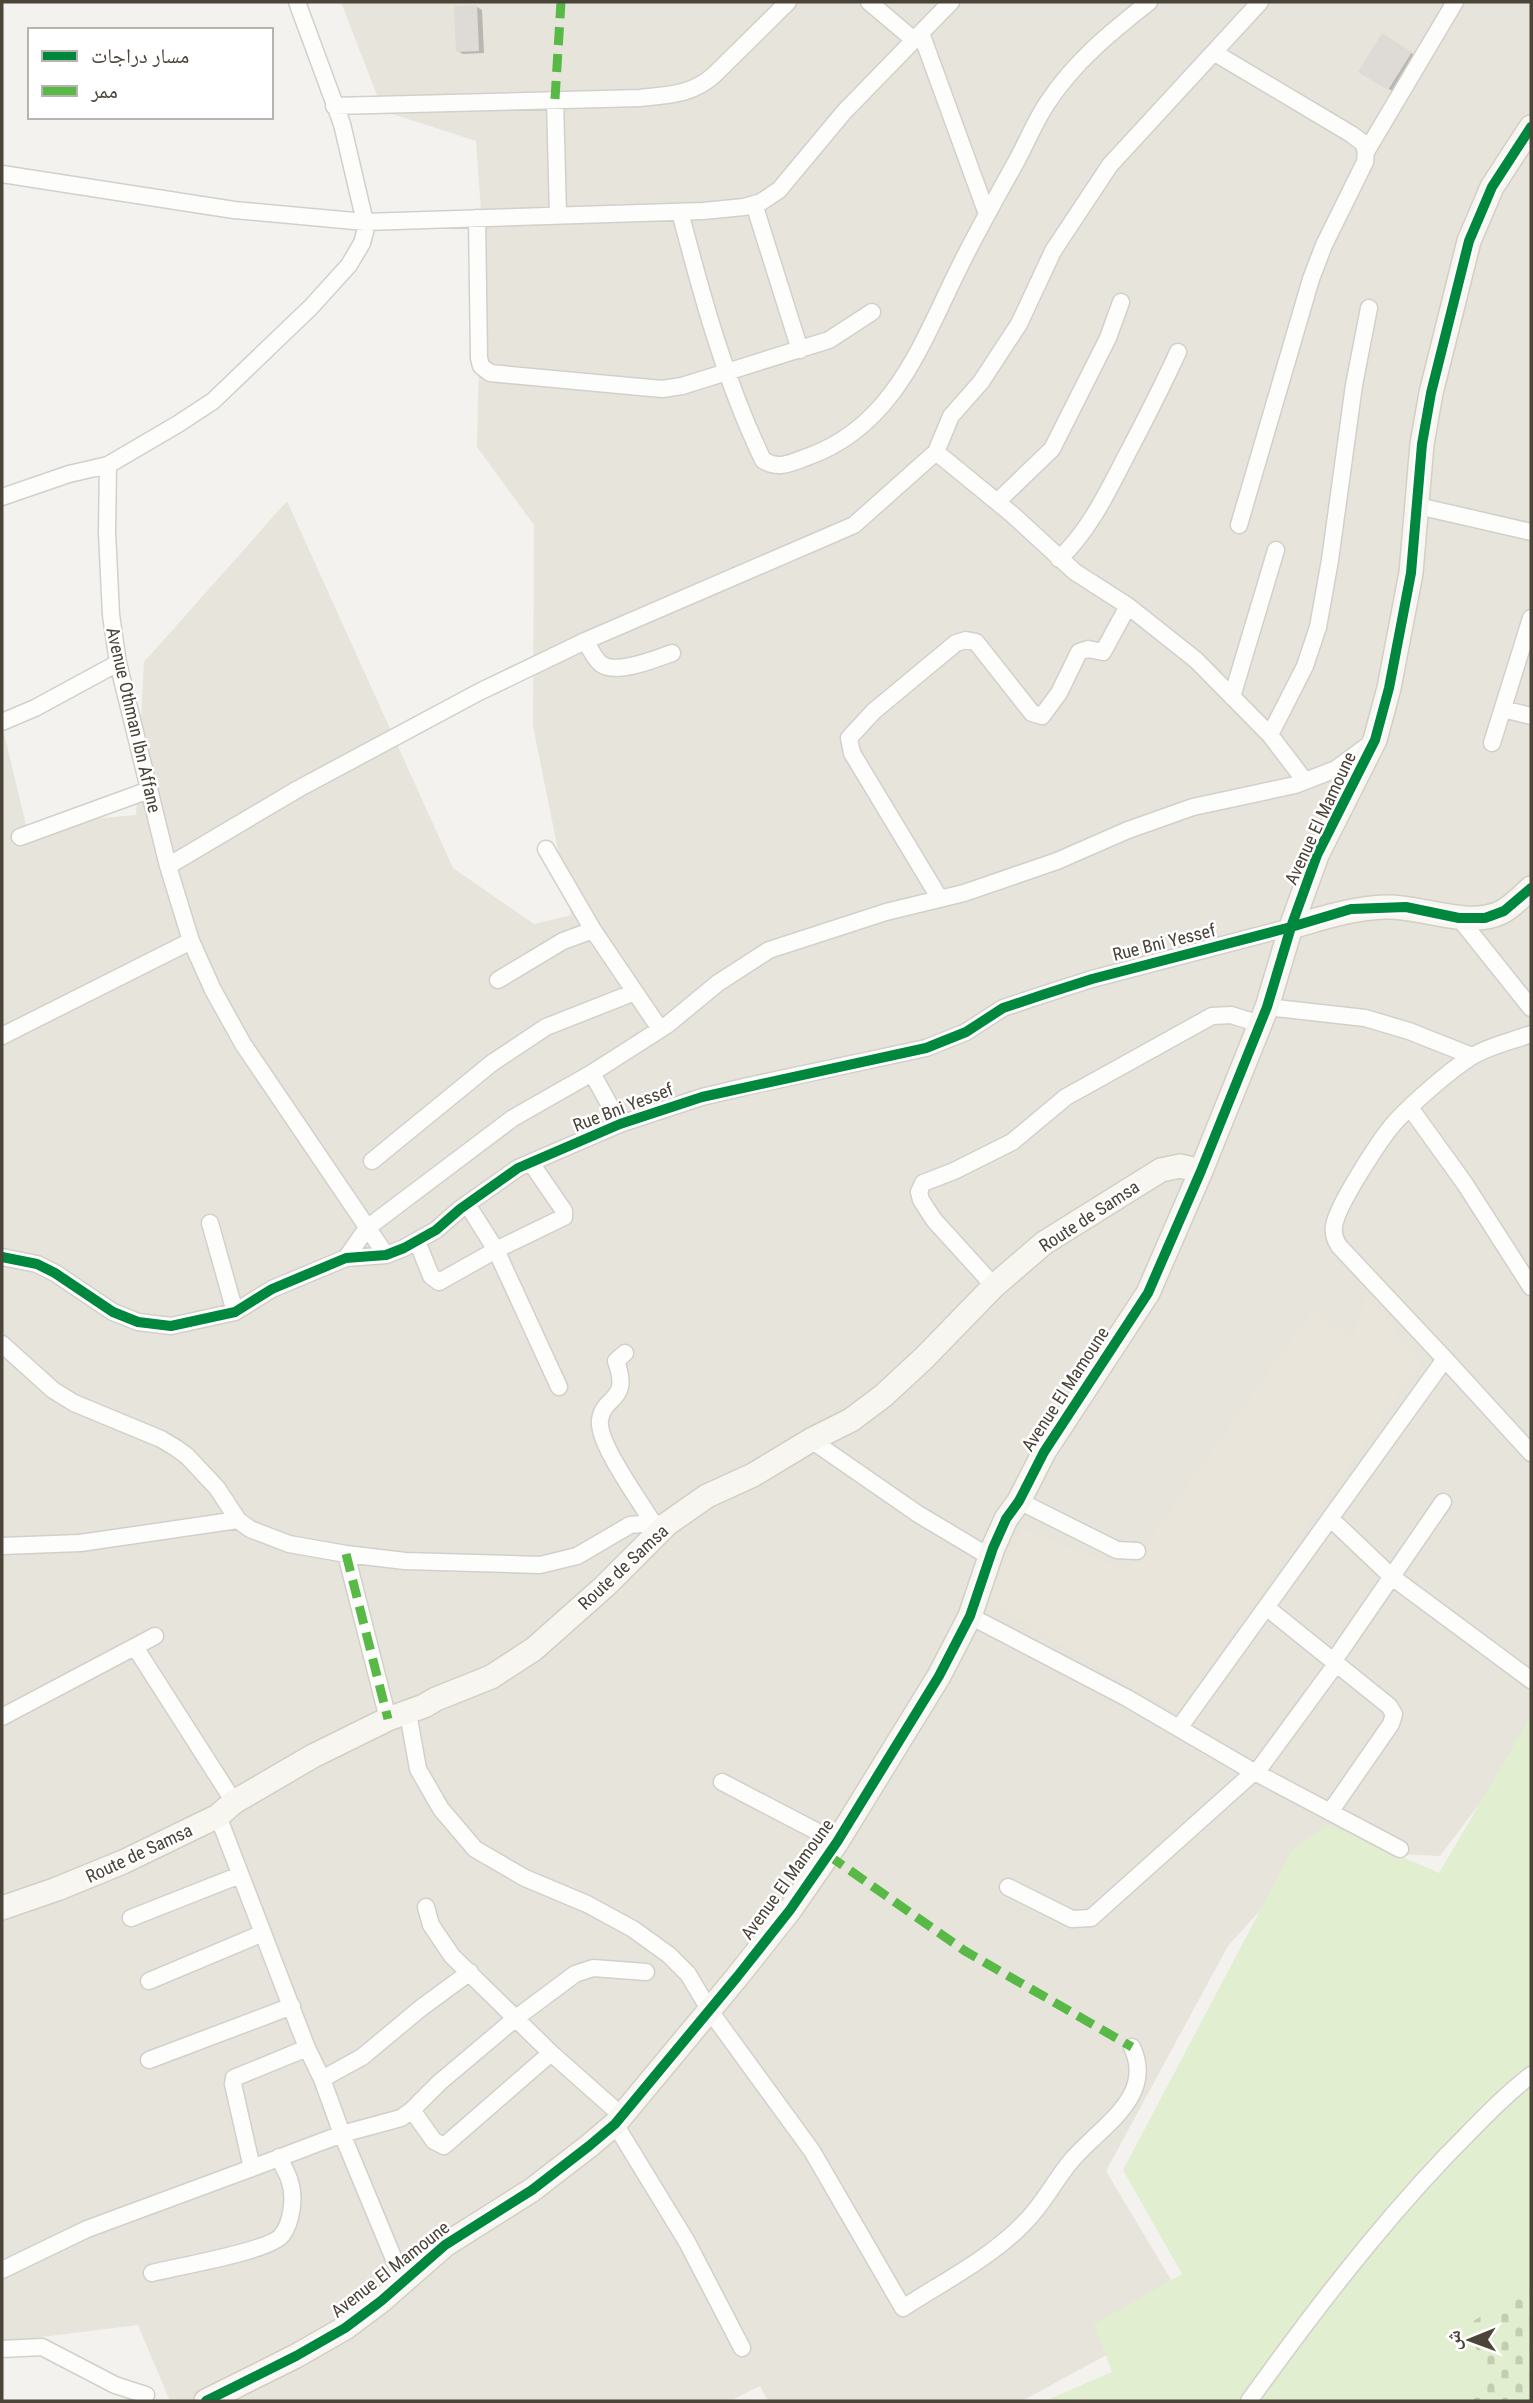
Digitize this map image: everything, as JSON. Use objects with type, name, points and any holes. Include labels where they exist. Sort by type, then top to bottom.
[{"type":"street","points":[[2,497],[69,474],[108,465],[178,424],[228,388],[312,307],[349,265],[362,243],[365,222],[342,124],[297,2]]},
{"type":"street","points":[[334,106],[640,98],[687,93],[709,80],[788,2]]},
{"type":"street","points":[[869,2],[917,37],[987,215]]},
{"type":"street","points":[[2,174],[234,210],[365,222],[680,212],[744,207],[779,190],[844,112],[951,2]]},
{"type":"street","points":[[680,212],[704,303],[727,371],[763,460],[771,465],[784,466],[830,449],[872,418],[891,397],[914,361],[1045,105],[1084,56],[1149,2]]},
{"type":"street","points":[[168,866],[298,789],[478,692],[585,641],[854,525],[936,452],[951,416],[981,382],[1019,324],[1053,251],[1110,165],[1260,2]]},
{"type":"street","points":[[1239,525],[1311,279],[1324,245],[1364,162],[1366,152],[1455,2]]},
{"type":"street","points":[[1215,53],[1350,134],[1363,143],[1366,152]]},
{"type":"street","points":[[555,99],[558,216]]},
{"type":"street","name":"Avenue El Mamoune","points":[[206,2401],[345,2328],[445,2245],[532,2190],[589,2146],[618,2119],[790,1910],[837,1842],[939,1676],[970,1616],[1006,1519],[1019,1502],[1044,1452],[1148,1293],[1201,1171],[1263,1015],[1317,855],[1375,740],[1390,688],[1411,573],[1422,444],[1431,393],[1469,241],[1492,187],[1531,127]]},
{"type":"street","points":[[754,204],[800,350]]},
{"type":"street","points":[[477,218],[479,358],[481,366],[490,373],[662,389],[701,382],[727,371],[829,340],[872,312]]},
{"type":"street","points":[[997,502],[1052,449],[1108,338],[1121,302]]},
{"type":"street","points":[[1270,735],[1305,666],[1318,627],[1354,385],[1369,308]]},
{"type":"street","points":[[1059,559],[1076,540],[1099,506],[1178,352]]},
{"type":"street","points":[[936,452],[1075,572],[1129,606],[1196,660],[1270,735],[1305,781]]},
{"type":"street","name":"Avenue Othman Ibn Affane","points":[[108,465],[107,532],[111,615],[118,663],[168,866],[191,941],[213,990],[243,1044],[386,1255]]},
{"type":"street","points":[[1418,506],[1531,532]]},
{"type":"street","points":[[1232,697],[1276,550]]},
{"type":"street","points":[[940,899],[852,753],[849,738],[874,711],[963,640],[976,642],[1032,713],[1042,716],[1059,693],[1079,652],[1088,649],[1103,652],[1129,606]]},
{"type":"street","points":[[1492,743],[1531,618]]},
{"type":"street","points":[[585,641],[599,662],[611,667],[634,665],[672,653]]},
{"type":"street","points":[[2,722],[35,708],[118,663]]},
{"type":"street","points":[[1503,709],[1531,716]]},
{"type":"street","points":[[346,1258],[367,1228],[513,1118],[592,1073],[660,1029],[719,983],[769,950],[827,930],[964,893],[1057,861],[1128,830],[1193,807],[1305,781],[1336,769],[1375,740]]},
{"type":"street","points":[[20,837],[149,790]]},
{"type":"street","points":[[546,849],[593,930],[660,1029]]},
{"type":"street","points":[[1291,927],[1351,909],[1386,907],[1426,910],[1473,919],[1504,911],[1531,888]]},
{"type":"street","points":[[1458,918],[1531,1007]]},
{"type":"street","name":"Rue Bni Yessef","points":[[2,1257],[37,1264],[114,1312],[138,1322],[171,1326],[235,1312],[272,1289],[346,1258],[386,1255],[417,1241],[436,1230],[518,1168],[620,1124],[702,1097],[926,1048],[966,1032],[1003,1008],[1042,995],[1092,979],[1291,927]]},
{"type":"street","points":[[498,980],[563,941],[593,930]]},
{"type":"street","points":[[2,1036],[191,941]]},
{"type":"street","points":[[372,1161],[492,1063],[546,1027],[614,998],[635,992]]},
{"type":"street","points":[[994,1286],[926,1209],[919,1192],[923,1183],[1012,1142],[1066,1097],[1212,1016],[1365,1018],[1409,1031],[1472,1056]]},
{"type":"street","points":[[1531,1034],[1472,1056],[1398,1119],[1381,1140],[1338,1213],[1334,1234],[1339,1246],[1531,1453]]},
{"type":"street","points":[[592,1073],[620,1124]]},
{"type":"street","points":[[1411,1109],[1465,1184],[1531,1287]]},
{"type":"street","points":[[417,1241],[431,1276],[437,1282],[565,1217],[564,1211],[531,1163]]},
{"type":"street","name":"Route de Samsa","points":[[2,1908],[123,1862],[226,1809],[313,1756],[436,1699],[491,1677],[534,1649],[605,1586],[660,1523],[851,1420],[883,1396],[925,1358],[994,1286],[1044,1243],[1161,1170],[1180,1166],[1201,1171]]},
{"type":"street","points":[[467,1204],[496,1251],[559,1387]]},
{"type":"street","points":[[210,1223],[235,1312]]},
{"type":"street","points":[[2,1344],[53,1390],[93,1412],[161,1439],[187,1456],[217,1488],[238,1520],[250,1529],[279,1541],[346,1555],[418,1561],[540,1564],[577,1556],[630,1525],[660,1523]]},
{"type":"street","points":[[625,1353],[616,1361],[621,1377],[619,1392],[601,1416],[600,1424],[607,1448],[660,1523]]},
{"type":"street","points":[[1179,1728],[1445,1359]]},
{"type":"street","points":[[811,1440],[918,1514],[990,1557]]},
{"type":"street","points":[[1019,1502],[1117,1550],[1138,1551]]},
{"type":"street","points":[[1008,1887],[1072,1919],[1091,1918],[1255,1772],[1334,1663],[1443,1502]]},
{"type":"street","points":[[1330,1518],[1391,1577],[1531,1680]]},
{"type":"street","points":[[2,1546],[80,1543],[238,1520]]},
{"type":"street","points":[[346,1555],[398,1716],[418,1769],[440,1810],[475,1849],[525,1878],[587,1904],[651,1941],[688,1974],[709,2011],[812,2151],[903,2308],[984,2257],[1030,2218],[1070,2161],[1133,2096],[1138,2068],[1132,2047]]},
{"type":"street","points":[[1266,1607],[1389,1706],[1394,1714],[1391,1724],[1330,1812]]},
{"type":"street","points":[[970,1616],[1116,1692],[1255,1772],[1400,1849]]},
{"type":"street","points":[[2,1717],[155,1636]]},
{"type":"street","points":[[135,1647],[226,1809],[240,1875],[307,2048],[403,2281]]},
{"type":"street","points":[[722,1782],[837,1842]]},
{"type":"street","points":[[131,1919],[240,1875]]},
{"type":"street","points":[[426,1907],[431,1925],[441,1942],[618,2119],[687,2242],[742,2348]]},
{"type":"street","points":[[149,1981],[263,1933]]},
{"type":"street","points":[[2,2270],[88,2229],[342,2134],[401,2118],[516,2018],[575,1974],[593,1968],[646,1972]]},
{"type":"street","points":[[322,2079],[362,2057],[470,1972]]},
{"type":"street","points":[[149,2060],[292,2006]]},
{"type":"street","points":[[252,2168],[234,2089],[234,2078],[307,2048]]},
{"type":"street","points":[[412,2110],[435,2141],[444,2146],[551,2053]]},
{"type":"street","points":[[1249,2401],[1389,2218],[1483,2118],[1531,2075]]},
{"type":"street","points":[[152,2273],[276,2242],[286,2228],[292,2204],[291,2183],[279,2157]]},
{"type":"street","points":[[2,2349],[42,2347],[116,2385],[146,2395]]},
{"type":"shaded area","points":[[341,2],[1531,2],[1531,1736],[1440,1856],[1315,1850],[1228,1946],[1106,2171],[1189,2310],[1022,2401],[768,2401],[760,2386],[730,2401],[170,2401],[138,2325],[2,2342],[2,725],[26,825],[136,815],[144,662],[287,501],[453,868],[534,924],[571,915],[533,726],[534,525],[477,447],[482,225],[476,141],[383,111]]},
{"type":"shaded area","points":[[1367,1295],[1420,1363],[1177,1713],[986,1600],[1023,1529],[1127,1571],[1312,1311],[1352,1340]]},
{"type":"green space","points":[[1531,1716],[1531,2285],[1467,2325],[1489,2381],[1461,2401],[1045,2401],[1112,2372],[1094,2324],[1182,2274],[1123,2170],[1291,1852],[1327,1824],[1439,1873]]},
{"type":"green space","points":[[1531,2285],[1531,2401],[1461,2401],[1489,2381],[1467,2325]]},
{"type":"building","points":[[477,5],[479,51],[456,52],[454,6]]},
{"type":"building","points":[[1382,33],[1412,52],[1388,90],[1358,72]]},
{"type":"marked path","points":[[555,99],[561,2]]},
{"type":"marked path","points":[[346,1554],[388,1719]]},
{"type":"marked path","points":[[828,1855],[965,1951],[1132,2047]]},
{"type":"cycle path","points":[[206,2401],[345,2328],[381,2301],[445,2245],[532,2190],[615,2124],[790,1910],[837,1842],[939,1676],[970,1616],[1006,1519],[1019,1501],[1044,1452],[1148,1293],[1267,1007],[1291,927],[1317,855],[1375,740],[1389,688],[1411,573],[1422,444],[1431,393],[1469,241],[1492,187],[1531,127]]},
{"type":"cycle path","points":[[2,1257],[37,1264],[113,1312],[138,1322],[171,1326],[235,1312],[272,1289],[346,1258],[386,1255],[404,1248],[436,1230],[460,1209],[518,1168],[620,1124],[702,1097],[926,1048],[966,1032],[1003,1008],[1042,995],[1351,909],[1406,907],[1459,918],[1485,918],[1504,911],[1531,888]]}]
